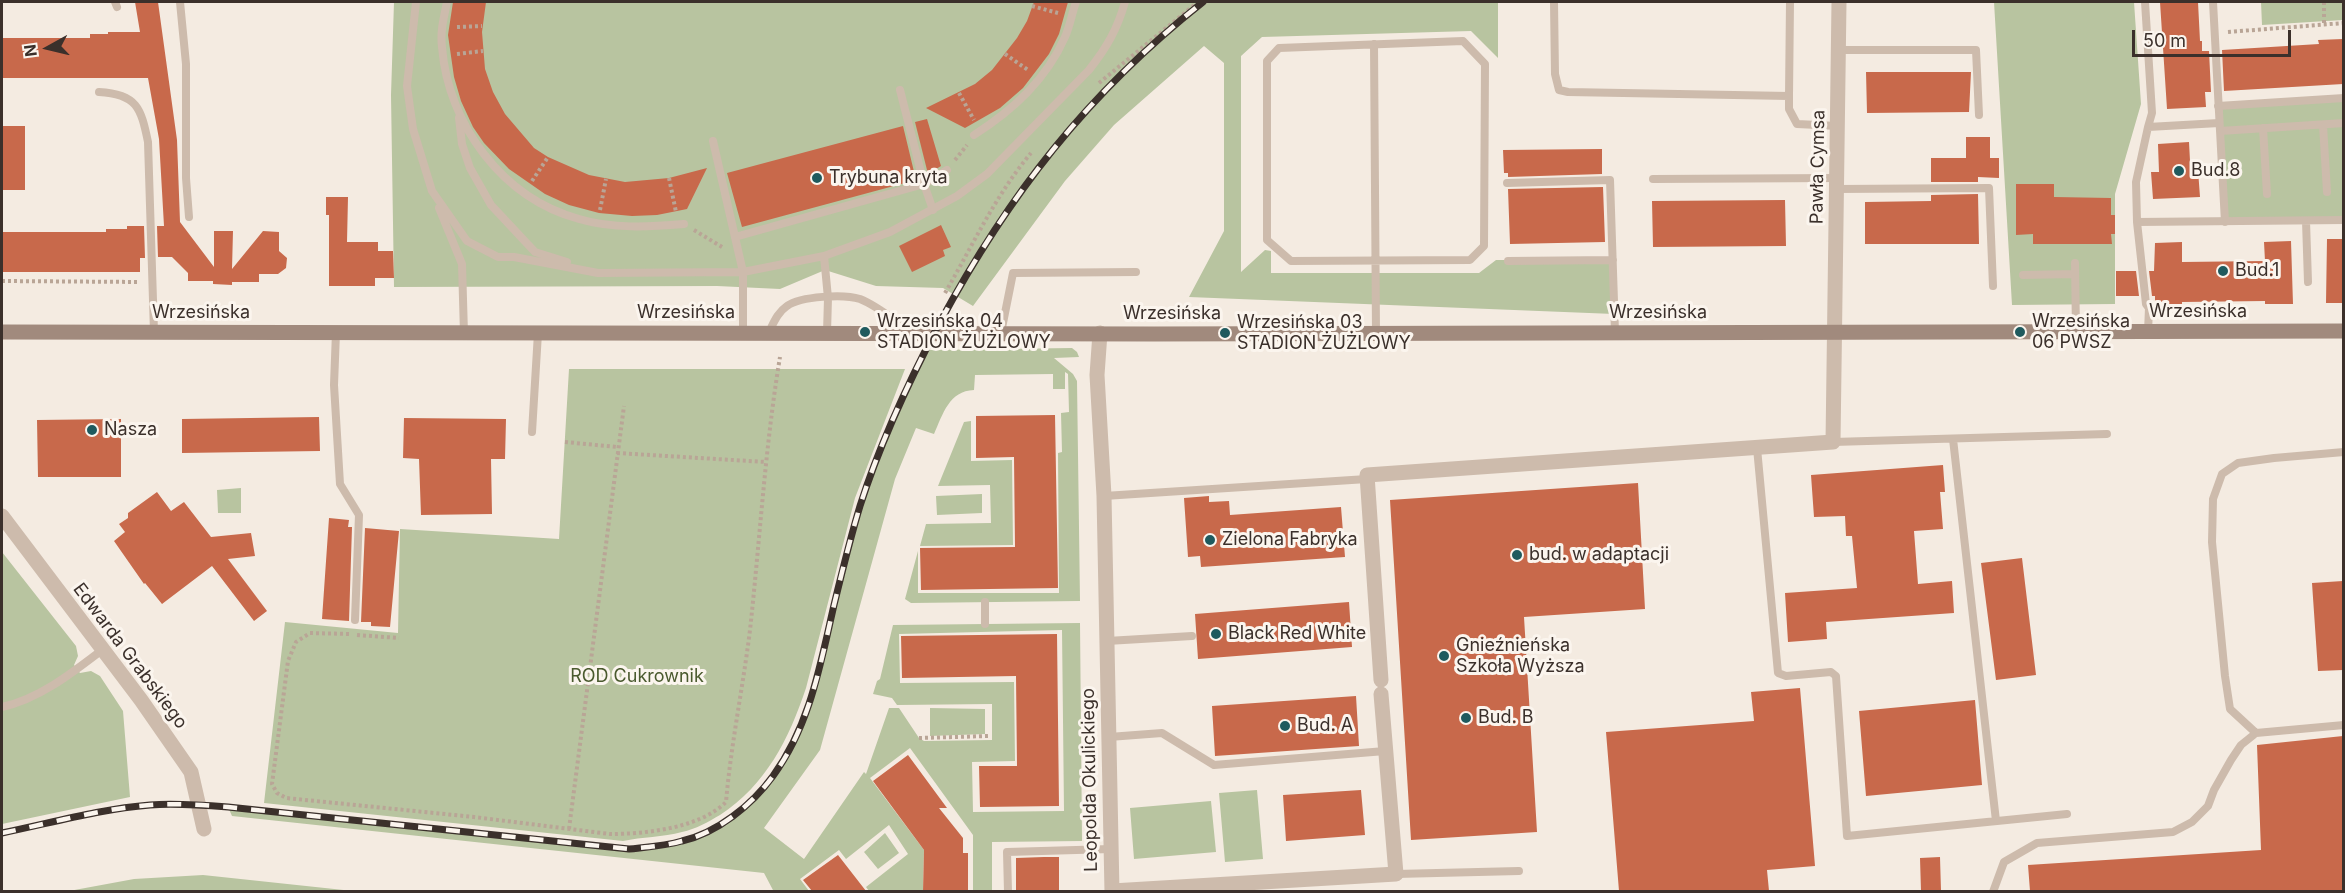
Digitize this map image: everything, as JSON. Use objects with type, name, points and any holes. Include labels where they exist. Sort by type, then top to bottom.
[{"type":"street","name":"Pawła Cymsa","points":[[1833,442],[1839,2]]},
{"type":"street","name":"Wrzesińska","points":[[2,332],[464,334],[2343,331]]},
{"type":"street","name":"Leopolda Okulickiego","points":[[1100,333],[1097,375],[1104,496],[1112,891],[1396,874]]},
{"type":"street","points":[[1396,874],[1385,751],[1367,475],[1833,442]]},
{"type":"street","name":"Edwarda Grabskiego","points":[[2,516],[191,772],[204,830]]},
{"type":"lane","points":[[180,2],[186,64],[186,178],[189,217]]},
{"type":"lane","points":[[416,2],[407,86],[413,129],[432,191],[462,264],[464,334]]},
{"type":"lane","points":[[447,2],[442,27],[442,46],[449,87],[459,117],[462,144],[470,168],[491,205],[535,252],[598,273]]},
{"type":"lane","points":[[974,135],[1020,102],[1038,81],[1057,54],[1066,35],[1076,2]]},
{"type":"lane","points":[[432,191],[467,241],[498,257],[514,257],[598,273],[743,272],[824,256],[890,232],[957,196],[987,174],[1089,70],[1118,27],[1125,2]]},
{"type":"lane","points":[[1554,2],[1555,74],[1559,90],[1789,96]]},
{"type":"lane","points":[[1790,2],[1789,109],[1797,124],[1838,126]]},
{"type":"lane","points":[[2145,2],[2152,113],[2136,182],[2137,222],[2146,304],[2149,308],[2148,332]]},
{"type":"lane","points":[[2213,2],[2225,222]]},
{"type":"lane","points":[[1463,41],[1485,64],[1484,246],[1470,260],[1291,261],[1267,240],[1268,61],[1279,48],[1374,44],[1463,41]]},
{"type":"lane","points":[[1374,44],[1376,333]]},
{"type":"lane","points":[[1839,50],[1976,50],[1979,116]]},
{"type":"lane","points":[[900,90],[933,210]]},
{"type":"lane","points":[[99,92],[118,93],[130,99],[142,115],[148,142],[154,332]]},
{"type":"lane","points":[[2218,106],[2343,98]]},
{"type":"lane","points":[[459,117],[497,171],[513,185],[555,211],[597,224],[631,226],[684,224]]},
{"type":"lane","points":[[2148,127],[2263,128],[2343,123]]},
{"type":"lane","points":[[2323,124],[2327,192]]},
{"type":"lane","points":[[2263,128],[2267,194]]},
{"type":"lane","points":[[713,141],[743,272],[743,332]]},
{"type":"lane","points":[[735,237],[924,184],[947,170]]},
{"type":"lane","points":[[1653,179],[1989,188],[1993,286]]},
{"type":"lane","points":[[1507,183],[1610,180],[1615,333]]},
{"type":"lane","points":[[2137,222],[2343,220]]},
{"type":"lane","points":[[2306,221],[2308,282]]},
{"type":"lane","points":[[824,256],[828,298],[827,333]]},
{"type":"lane","points":[[1508,261],[1613,260]]},
{"type":"lane","points":[[2075,263],[2076,332]]},
{"type":"lane","points":[[1001,333],[1013,273],[1136,272]]},
{"type":"lane","points":[[2024,275],[2075,274]]},
{"type":"lane","points":[[769,332],[776,317],[788,305],[806,299],[845,296],[861,300],[911,333]]},
{"type":"lane","points":[[336,332],[334,385],[340,484],[359,515],[355,620]]},
{"type":"lane","points":[[532,432],[538,333]]},
{"type":"lane","points":[[1833,442],[2107,434]]},
{"type":"lane","points":[[1953,439],[1996,821]]},
{"type":"lane","points":[[1757,448],[1778,673],[1786,676],[1832,672],[1836,676],[1847,836],[2067,814]]},
{"type":"lane","points":[[2256,733],[2230,709],[2224,676],[2212,542],[2213,500],[2222,474],[2238,464],[2274,458],[2343,452]]},
{"type":"lane","points":[[1104,496],[1367,479]]},
{"type":"lane","points":[[985,602],[985,624]]},
{"type":"lane","points":[[1107,641],[1192,636]]},
{"type":"lane","points":[[2,707],[19,703],[41,692],[102,650]]},
{"type":"lane","points":[[1993,891],[2004,862],[2037,843],[2173,832],[2192,822],[2208,806],[2214,790],[2241,745],[2256,733],[2343,725]]},
{"type":"lane","points":[[1108,737],[1162,733],[1214,765],[1385,751]]},
{"type":"lane","points":[[1008,891],[1007,852],[1111,849]]},
{"type":"lane","name":"Leopolda Okulickiego","points":[[1396,874],[1519,871]]},
{"type":"path","points":[[1093,88],[1198,2]]},
{"type":"path","points":[[2324,2],[2324,25]]},
{"type":"path","points":[[1032,6],[1064,15]]},
{"type":"path","points":[[2215,33],[2343,23]]},
{"type":"path","points":[[447,27],[482,26]]},
{"type":"path","points":[[450,55],[483,51]]},
{"type":"path","points":[[1005,54],[1034,74]]},
{"type":"path","points":[[959,93],[975,123]]},
{"type":"path","points":[[947,170],[974,135]]},
{"type":"path","points":[[945,293],[1008,180],[1036,147]]},
{"type":"path","points":[[530,184],[548,157]]},
{"type":"path","points":[[669,178],[676,212]]},
{"type":"path","points":[[599,213],[606,179]]},
{"type":"path","points":[[684,224],[722,247]]},
{"type":"path","points":[[2,281],[153,282]]},
{"type":"path","points":[[399,638],[310,633],[296,642],[288,661],[272,784],[276,793],[286,798],[474,817],[610,834],[648,831],[694,821],[719,808],[726,802],[749,633],[766,462],[780,357]]},
{"type":"path","points":[[569,829],[624,406]]},
{"type":"path","points":[[565,442],[617,447]]},
{"type":"path","points":[[617,453],[766,462]]},
{"type":"path","points":[[919,738],[989,736]]},
{"type":"green space","points":[[394,2],[1498,2],[1498,58],[1471,31],[1262,37],[1241,56],[1241,272],[1265,250],[1271,251],[1271,273],[1479,273],[1496,260],[1613,260],[1614,314],[1189,297],[1224,231],[1224,63],[1204,46],[1114,125],[1065,181],[973,306],[943,288],[876,286],[825,270],[780,289],[717,286],[394,287],[391,95]]},
{"type":"green space","points":[[1994,2],[2134,2],[2141,104],[2115,194],[2115,304],[2012,305]]},
{"type":"green space","points":[[2261,2],[2343,2],[2343,20],[2262,25]]},
{"type":"green space","points":[[2343,98],[2343,220],[2225,222],[2218,106]]},
{"type":"green space","points":[[1072,348],[1077,352],[1079,357],[1054,358],[1073,374],[1077,381],[1080,601],[911,603],[905,599],[918,551],[918,593],[1059,593],[1058,453],[1062,452],[1061,413],[1069,412],[1068,374],[1065,372],[1065,389],[1053,389],[1053,374],[975,375],[974,390],[958,394],[953,399],[934,434],[916,428],[895,479],[820,750],[764,828],[804,859],[864,772],[866,774],[889,708],[899,708],[919,738],[924,741],[992,740],[992,704],[897,705],[892,698],[873,694],[877,681],[880,679],[893,625],[1080,623],[1082,841],[992,842],[992,891],[973,891],[973,835],[910,748],[870,778],[924,850],[923,891],[869,891],[866,887],[908,854],[889,825],[846,859],[839,850],[800,879],[809,891],[774,892],[764,873],[232,816],[228,807],[629,849],[683,841],[699,836],[721,823],[742,808],[767,782],[787,754],[802,723],[823,656],[838,587],[863,500],[892,425],[926,350]],"holes":[[[1062,630],[1064,811],[973,812],[972,762],[1015,761],[1014,682],[900,683],[899,634]]]},
{"type":"green space","name":"ROD Cukrownik","points":[[569,369],[905,369],[855,498],[806,688],[792,725],[763,775],[736,803],[702,825],[675,834],[623,841],[264,803],[285,622],[398,633],[400,529],[559,539]]},
{"type":"green space","points":[[971,421],[971,461],[1012,460],[1013,545],[920,546],[926,524],[991,523],[990,485],[938,486],[964,422]]},
{"type":"green space","points":[[241,488],[241,513],[218,513],[217,490]]},
{"type":"green space","points":[[982,494],[982,513],[937,515],[936,496]]},
{"type":"green space","points":[[2,552],[76,646],[78,656],[74,665],[80,673],[91,671],[100,676],[123,711],[130,797],[2,824]]},
{"type":"green space","points":[[930,708],[985,709],[985,734],[930,736]]},
{"type":"green space","points":[[1257,790],[1263,859],[1225,862],[1219,793]]},
{"type":"green space","points":[[1211,801],[1216,852],[1134,859],[1130,808]]},
{"type":"green space","points":[[885,833],[899,853],[878,869],[864,852]]},
{"type":"green space","points":[[203,875],[353,891],[69,891],[134,879]]},
{"type":"building","points":[[135,2],[158,2],[177,140],[180,222],[214,267],[214,231],[233,231],[232,269],[263,231],[279,232],[279,251],[287,258],[286,268],[278,274],[259,274],[259,282],[232,282],[232,285],[213,284],[213,281],[188,281],[188,273],[172,257],[158,257],[157,226],[164,226],[159,139],[148,78],[2,78],[2,38],[90,38],[90,34],[140,32]]},
{"type":"building","points":[[453,2],[486,2],[482,32],[485,69],[493,92],[505,114],[534,148],[548,157],[589,175],[625,182],[669,178],[707,168],[687,209],[657,215],[632,216],[599,213],[569,205],[545,194],[509,169],[484,143],[473,127],[461,101],[454,77],[448,35]]},
{"type":"building","points":[[1034,2],[1068,2],[1059,34],[1049,54],[1023,88],[1000,108],[965,128],[926,108],[975,84],[992,70],[1017,38]]},
{"type":"building","points":[[2160,2],[2198,2],[2202,51],[2209,51],[2211,92],[2205,92],[2206,107],[2167,109]]},
{"type":"building","points":[[2343,39],[2343,84],[2224,91],[2222,50],[2319,44],[2318,40]]},
{"type":"building","points":[[1866,72],[1971,72],[1969,112],[1867,113]]},
{"type":"building","points":[[927,119],[941,166],[928,174],[915,122]]},
{"type":"building","points":[[2,126],[25,126],[25,190],[2,190]]},
{"type":"building","name":"Trybuna kryta","points":[[903,126],[916,180],[742,227],[727,173]]},
{"type":"building","points":[[1966,137],[1990,137],[1990,158],[1999,158],[1999,178],[1978,177],[1978,182],[1931,182],[1931,158],[1966,158]]},
{"type":"building","name":"Bud.8","points":[[2189,142],[2190,161],[2194,161],[2195,170],[2198,170],[2200,197],[2153,199],[2151,172],[2159,172],[2158,144]]},
{"type":"building","points":[[1602,149],[1602,174],[1508,177],[1508,173],[1504,173],[1503,150]]},
{"type":"building","points":[[2016,184],[2054,184],[2054,197],[2111,198],[2111,215],[2115,215],[2115,234],[2111,234],[2112,244],[2033,244],[2033,234],[2016,235]]},
{"type":"building","points":[[1603,187],[1605,242],[1510,244],[1508,189]]},
{"type":"building","points":[[1978,194],[1979,244],[1865,244],[1865,202],[1931,201],[1931,195]]},
{"type":"building","points":[[326,197],[348,197],[347,242],[378,242],[378,251],[393,251],[394,278],[375,278],[375,286],[329,286],[329,215],[326,215]]},
{"type":"building","points":[[1785,200],[1786,246],[1653,247],[1652,201]]},
{"type":"building","points":[[941,225],[951,247],[943,250],[945,256],[912,272],[899,246]]},
{"type":"building","points":[[127,226],[144,226],[145,258],[140,258],[140,272],[2,272],[2,232],[106,232],[106,229],[127,229]]},
{"type":"building","points":[[2327,239],[2343,239],[2343,303],[2326,303]]},
{"type":"building","name":"Bud.1","points":[[2291,241],[2293,304],[2265,304],[2265,301],[2155,304],[2149,271],[2154,271],[2155,243],[2182,242],[2182,262],[2265,261],[2264,242]]},
{"type":"building","points":[[2116,271],[2136,271],[2139,296],[2116,296]]},
{"type":"building","points":[[1055,415],[1058,588],[921,590],[920,548],[1015,547],[1014,457],[976,458],[976,416]]},
{"type":"building","points":[[319,417],[320,451],[182,453],[182,419]]},
{"type":"building","points":[[404,418],[506,419],[505,459],[491,459],[492,514],[421,515],[419,459],[403,458]]},
{"type":"building","points":[[121,419],[121,477],[38,477],[37,420]]},
{"type":"building","points":[[1943,465],[1945,492],[1940,492],[1943,529],[1914,531],[1918,584],[1952,581],[1954,613],[1826,622],[1827,639],[1788,642],[1785,593],[1857,588],[1852,536],[1846,536],[1845,516],[1814,517],[1811,475]]},
{"type":"building","points":[[1638,483],[1645,609],[1524,617],[1537,832],[1411,840],[1390,500]]},
{"type":"building","points":[[157,492],[171,511],[184,502],[211,537],[251,533],[255,556],[228,559],[267,611],[254,621],[212,566],[162,604],[144,584],[114,541],[125,532],[119,524],[128,518],[128,513]]},
{"type":"building","points":[[1209,496],[1209,502],[1229,501],[1230,515],[1341,507],[1345,557],[1201,567],[1200,556],[1188,557],[1184,498]]},
{"type":"building","points":[[329,518],[349,520],[348,527],[352,527],[349,621],[322,619]]},
{"type":"building","points":[[365,528],[399,531],[390,627],[371,626],[371,622],[361,622]]},
{"type":"building","points":[[2022,558],[2036,675],[1996,680],[1981,563]]},
{"type":"building","points":[[2343,581],[2343,670],[2318,671],[2312,583]]},
{"type":"building","points":[[1349,602],[1352,647],[1198,659],[1195,614]]},
{"type":"building","points":[[1057,634],[1059,806],[980,807],[979,766],[1017,766],[1016,676],[902,678],[901,636]]},
{"type":"building","points":[[1800,688],[1815,866],[1767,870],[1769,891],[1619,891],[1606,732],[1754,721],[1751,692]]},
{"type":"building","name":"Bud. A","points":[[1356,696],[1359,746],[1215,756],[1212,706]]},
{"type":"building","points":[[1975,700],[1982,785],[1866,796],[1859,711]]},
{"type":"building","points":[[2343,736],[2343,891],[2030,891],[2028,865],[2261,850],[2257,745]]},
{"type":"building","points":[[908,755],[947,808],[939,808],[963,838],[963,853],[968,853],[968,891],[923,891],[924,850],[873,781]]},
{"type":"building","points":[[1361,790],[1365,835],[1286,841],[1283,795]]},
{"type":"building","points":[[838,855],[866,891],[812,891],[803,880]]},
{"type":"building","points":[[1059,857],[1059,891],[1016,891],[1016,858]]},
{"type":"building","points":[[1940,857],[1941,891],[1921,891],[1920,858]]},
{"type":"railway","points":[[2,833],[113,810],[179,804],[228,807],[629,849],[669,844],[695,837],[721,825],[755,797],[773,776],[786,757],[805,716],[853,531],[876,459],[916,368],[966,277],[993,232],[1023,189],[1087,110],[1161,37],[1203,2]]},
{"type":"place","name":"Bud.8","points":[[2179,171]]},
{"type":"place","name":"Trybuna kryta","points":[[817,178]]},
{"type":"place","name":"Bud.1","points":[[2223,271]]},
{"type":"place","name":"Wrzesińska 04 STADION ŻUŻLOWY","points":[[865,332]]},
{"type":"place","name":"Wrzesińska 06 PWSZ","points":[[2020,332]]},
{"type":"place","name":"Wrzesińska 03 STADION ŻUŻLOWY","points":[[1225,333]]},
{"type":"place","name":"Nasza","points":[[92,430]]},
{"type":"place","name":"Zielona Fabryka","points":[[1210,540]]},
{"type":"place","name":"bud. w adaptacji","points":[[1517,555]]},
{"type":"place","name":"Black Red White","points":[[1216,634]]},
{"type":"place","name":"Gnieźnieńska Szkoła Wyższa","points":[[1444,656]]},
{"type":"place","name":"Bud. B","points":[[1466,718]]},
{"type":"place","name":"Bud. A","points":[[1285,726]]}]
